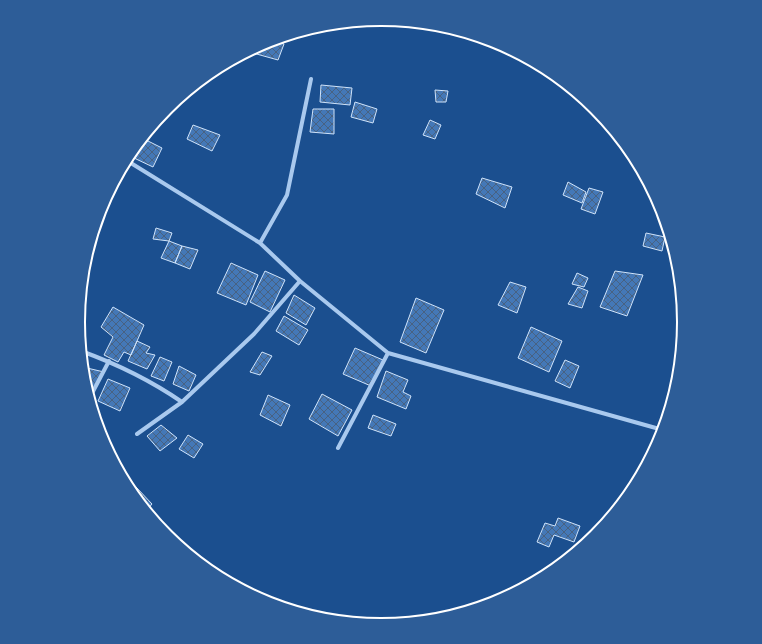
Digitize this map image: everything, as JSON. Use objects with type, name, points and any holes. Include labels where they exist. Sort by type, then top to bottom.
[{"type":"street","points":[[260,243],[287,195],[310,79]]},
{"type":"street","points":[[132,163],[260,243],[300,281],[388,352],[657,428]]},
{"type":"street","points":[[138,434],[182,402],[254,334],[300,281]]},
{"type":"street","points":[[338,448],[388,352]]},
{"type":"street","points":[[87,353],[109,361],[156,384],[182,402]]},
{"type":"street","points":[[93,391],[109,361]]},
{"type":"building","points":[[284,44],[278,60],[257,54]]},
{"type":"building","points":[[321,85],[352,88],[350,105],[320,102]]},
{"type":"building","points":[[435,90],[448,91],[446,102],[436,102]]},
{"type":"building","points":[[355,102],[377,109],[373,123],[351,117]]},
{"type":"building","points":[[313,109],[334,109],[334,134],[310,132]]},
{"type":"building","points":[[430,120],[441,125],[435,139],[423,135]]},
{"type":"building","points":[[193,125],[220,135],[212,151],[187,139]]},
{"type":"building","points":[[147,141],[162,148],[153,167],[135,158]]},
{"type":"building","points":[[482,178],[512,187],[505,208],[476,194]]},
{"type":"building","points":[[568,182],[586,192],[582,203],[563,195]]},
{"type":"building","points":[[589,188],[603,192],[595,214],[581,209]]},
{"type":"building","points":[[156,228],[172,233],[169,241],[153,239]]},
{"type":"building","points":[[646,233],[664,237],[662,251],[643,246]]},
{"type":"building","points":[[169,241],[182,246],[175,263],[161,258]]},
{"type":"building","points":[[182,246],[198,250],[190,269],[175,263]]},
{"type":"building","points":[[231,263],[258,275],[246,305],[217,293]]},
{"type":"building","points":[[265,271],[285,280],[270,312],[250,302]]},
{"type":"building","points":[[615,271],[643,275],[627,316],[600,307]]},
{"type":"building","points":[[577,273],[588,278],[584,287],[572,284]]},
{"type":"building","points":[[510,282],[526,287],[517,313],[498,305]]},
{"type":"building","points":[[578,287],[588,291],[582,308],[568,304]]},
{"type":"building","points":[[294,295],[315,308],[306,325],[286,313]]},
{"type":"building","points":[[416,298],[444,310],[426,353],[400,342]]},
{"type":"building","points":[[113,307],[144,325],[131,355],[124,352],[118,362],[104,355],[113,337],[101,327]]},
{"type":"building","points":[[284,316],[308,330],[299,345],[276,331]]},
{"type":"building","points":[[531,327],[562,341],[549,372],[518,358]]},
{"type":"building","points":[[137,341],[150,347],[146,353],[155,355],[147,369],[128,361]]},
{"type":"building","points":[[355,348],[383,360],[371,386],[343,374]]},
{"type":"building","points":[[262,352],[272,356],[260,375],[250,372]]},
{"type":"building","points":[[160,357],[172,362],[164,381],[151,376]]},
{"type":"building","points":[[565,360],[579,366],[570,388],[555,381]]},
{"type":"building","points":[[179,366],[196,375],[189,391],[173,384]]},
{"type":"building","points":[[89,369],[104,372],[93,390]]},
{"type":"building","points":[[386,371],[408,380],[403,392],[411,396],[406,409],[377,397]]},
{"type":"building","points":[[108,379],[130,388],[120,411],[98,401]]},
{"type":"building","points":[[322,394],[352,410],[338,436],[309,419]]},
{"type":"building","points":[[268,395],[290,405],[281,426],[260,415]]},
{"type":"building","points":[[373,415],[396,424],[391,436],[368,428]]},
{"type":"building","points":[[161,425],[177,438],[160,451],[147,436]]},
{"type":"building","points":[[188,435],[203,444],[194,458],[179,449]]},
{"type":"building","points":[[136,487],[152,504],[150,507],[146,502]]},
{"type":"building","points":[[558,518],[580,526],[574,542],[554,535],[549,547],[537,542],[545,523],[555,526]]}]
